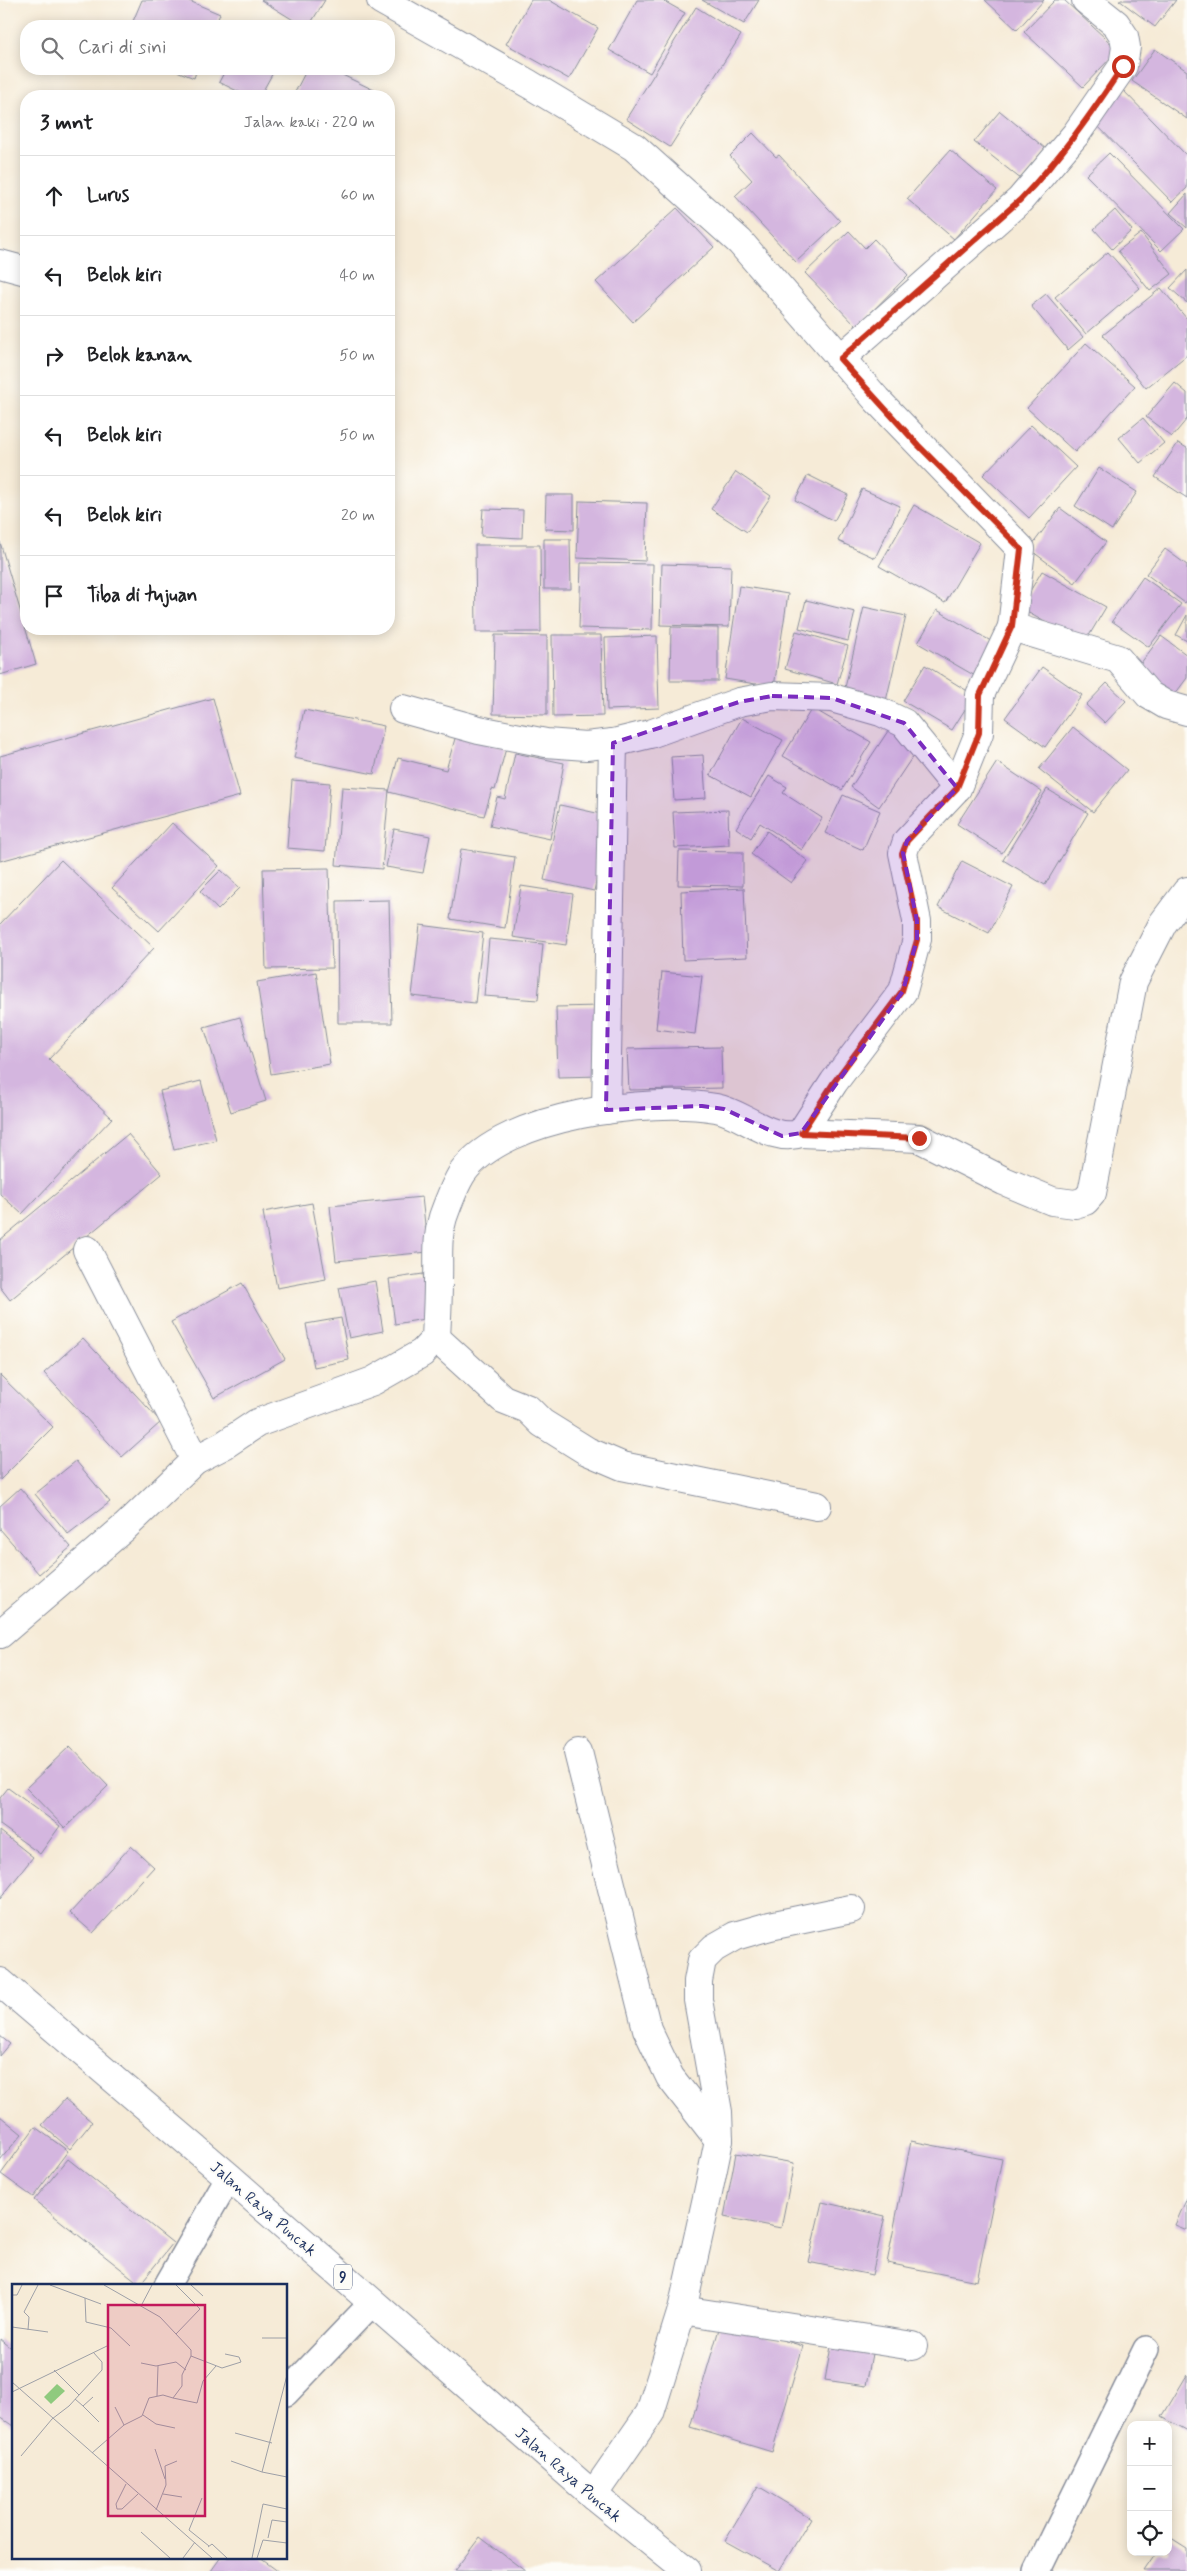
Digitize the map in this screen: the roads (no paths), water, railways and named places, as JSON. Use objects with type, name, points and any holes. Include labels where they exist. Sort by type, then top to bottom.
[{"type":"main road","points":[[381,0],[411,8],[529,84],[634,148],[740,242],[840,359],[918,445],[1021,549],[1012,626],[980,695],[979,733],[957,788],[907,841],[902,854],[917,921],[917,940],[902,991],[834,1082],[801,1133]]},
{"type":"main road","points":[[840,359],[1039,181],[1092,111],[1123,66],[1126,47],[1124,36],[1116,24],[1086,0]]},
{"type":"main road","points":[[0,264],[20,269]]},
{"type":"main road","points":[[1012,626],[1118,659],[1149,695],[1166,705],[1187,711]]},
{"type":"main road","points":[[404,709],[479,730],[546,743],[586,746],[613,743],[650,734],[739,702],[772,696],[832,698],[881,712],[904,723],[957,788]]},
{"type":"main road","points":[[606,1110],[613,743]]},
{"type":"main road","points":[[0,1634],[125,1527],[195,1460],[224,1445],[257,1423],[373,1381],[422,1353],[436,1338],[437,1241],[444,1215],[464,1172],[481,1155],[505,1138],[538,1123],[606,1110],[677,1104],[724,1109],[782,1136],[801,1133],[919,1138],[1004,1180],[1052,1200],[1074,1204],[1085,1200],[1092,1193],[1133,982],[1163,923],[1187,891]]},
{"type":"main road","points":[[87,1250],[195,1460]]},
{"type":"main road","points":[[436,1338],[503,1398],[528,1409],[542,1423],[587,1451],[622,1466],[817,1506]]},
{"type":"main road","points":[[578,1752],[647,2029],[670,2077],[719,2140]]},
{"type":"main road","points":[[592,2495],[650,2413],[682,2310],[719,2140],[718,2112],[698,2000],[698,1981],[702,1960],[714,1948],[735,1936],[770,1926],[851,1909]]},
{"type":"main road","name":"Jalan Raya Puncak","points":[[0,1982],[229,2177],[592,2495],[687,2571]]},
{"type":"main road","points":[[682,2310],[913,2346]]},
{"type":"lane","points":[[168,2284],[229,2177]]},
{"type":"lane","points":[[288,2391],[372,2303]]},
{"type":"lane","points":[[1037,2571],[1146,2349]]}]
